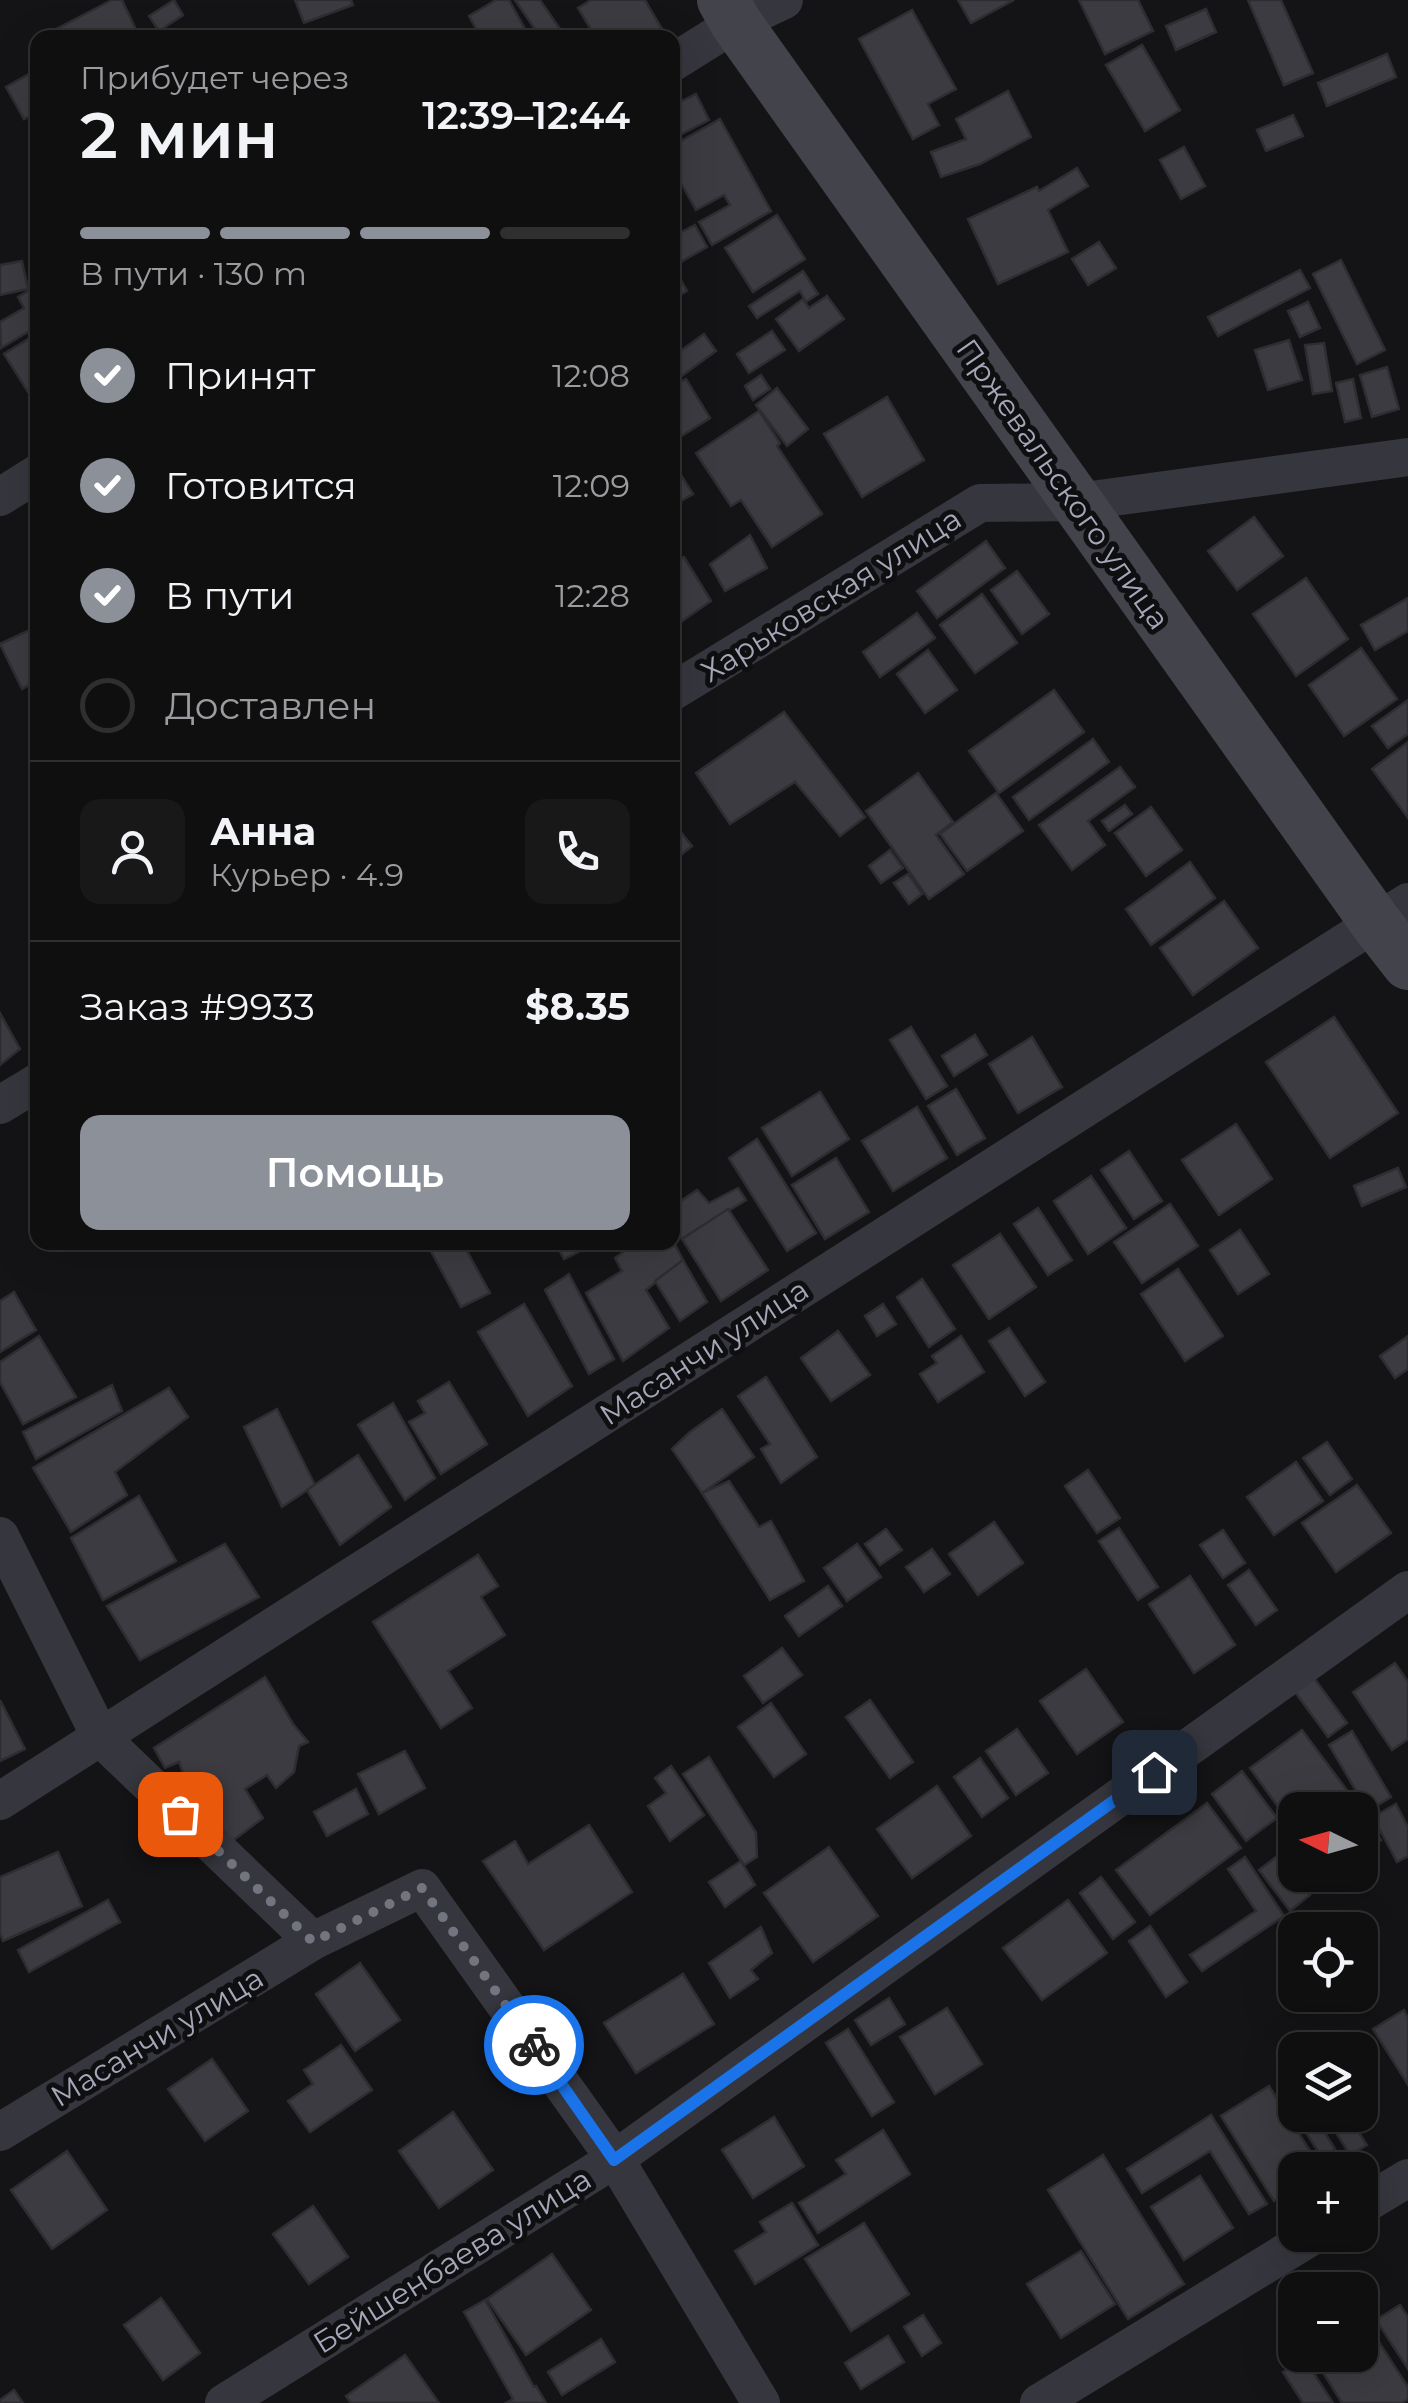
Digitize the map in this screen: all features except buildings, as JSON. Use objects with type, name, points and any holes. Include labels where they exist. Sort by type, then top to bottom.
[{"type":"main road","name":"Пржевальского улица","points":[[729,11],[1076,502],[1392,913],[1408,964]]},
{"type":"street","points":[[680,57],[729,11],[784,0]]},
{"type":"street","name":"Харьковская улица","points":[[680,687],[980,503],[1076,502],[1408,457]]},
{"type":"street","points":[[0,497],[30,478]]},
{"type":"street","name":"Масанчи улица","points":[[0,1801],[1392,913]]},
{"type":"street","points":[[0,1106],[30,1087]]},
{"type":"street","points":[[0,1536],[101,1738],[313,1942]]},
{"type":"street","name":"Бейшенбаева улица","points":[[224,2403],[614,2160],[1408,1590]]},
{"type":"street","name":"Масанчи улица","points":[[0,2132],[313,1942],[422,1888],[614,2160]]},
{"type":"street","points":[[614,2160],[760,2403]]},
{"type":"street","points":[[1378,2196],[1408,2178]]},
{"type":"street","points":[[1039,2403],[1286,2252]]},
{"type":"way so far","points":[[180,1814],[313,1942],[422,1888],[534,2045]]},
{"type":"route","points":[[534,2045],[614,2160],[1154,1772]]}]
